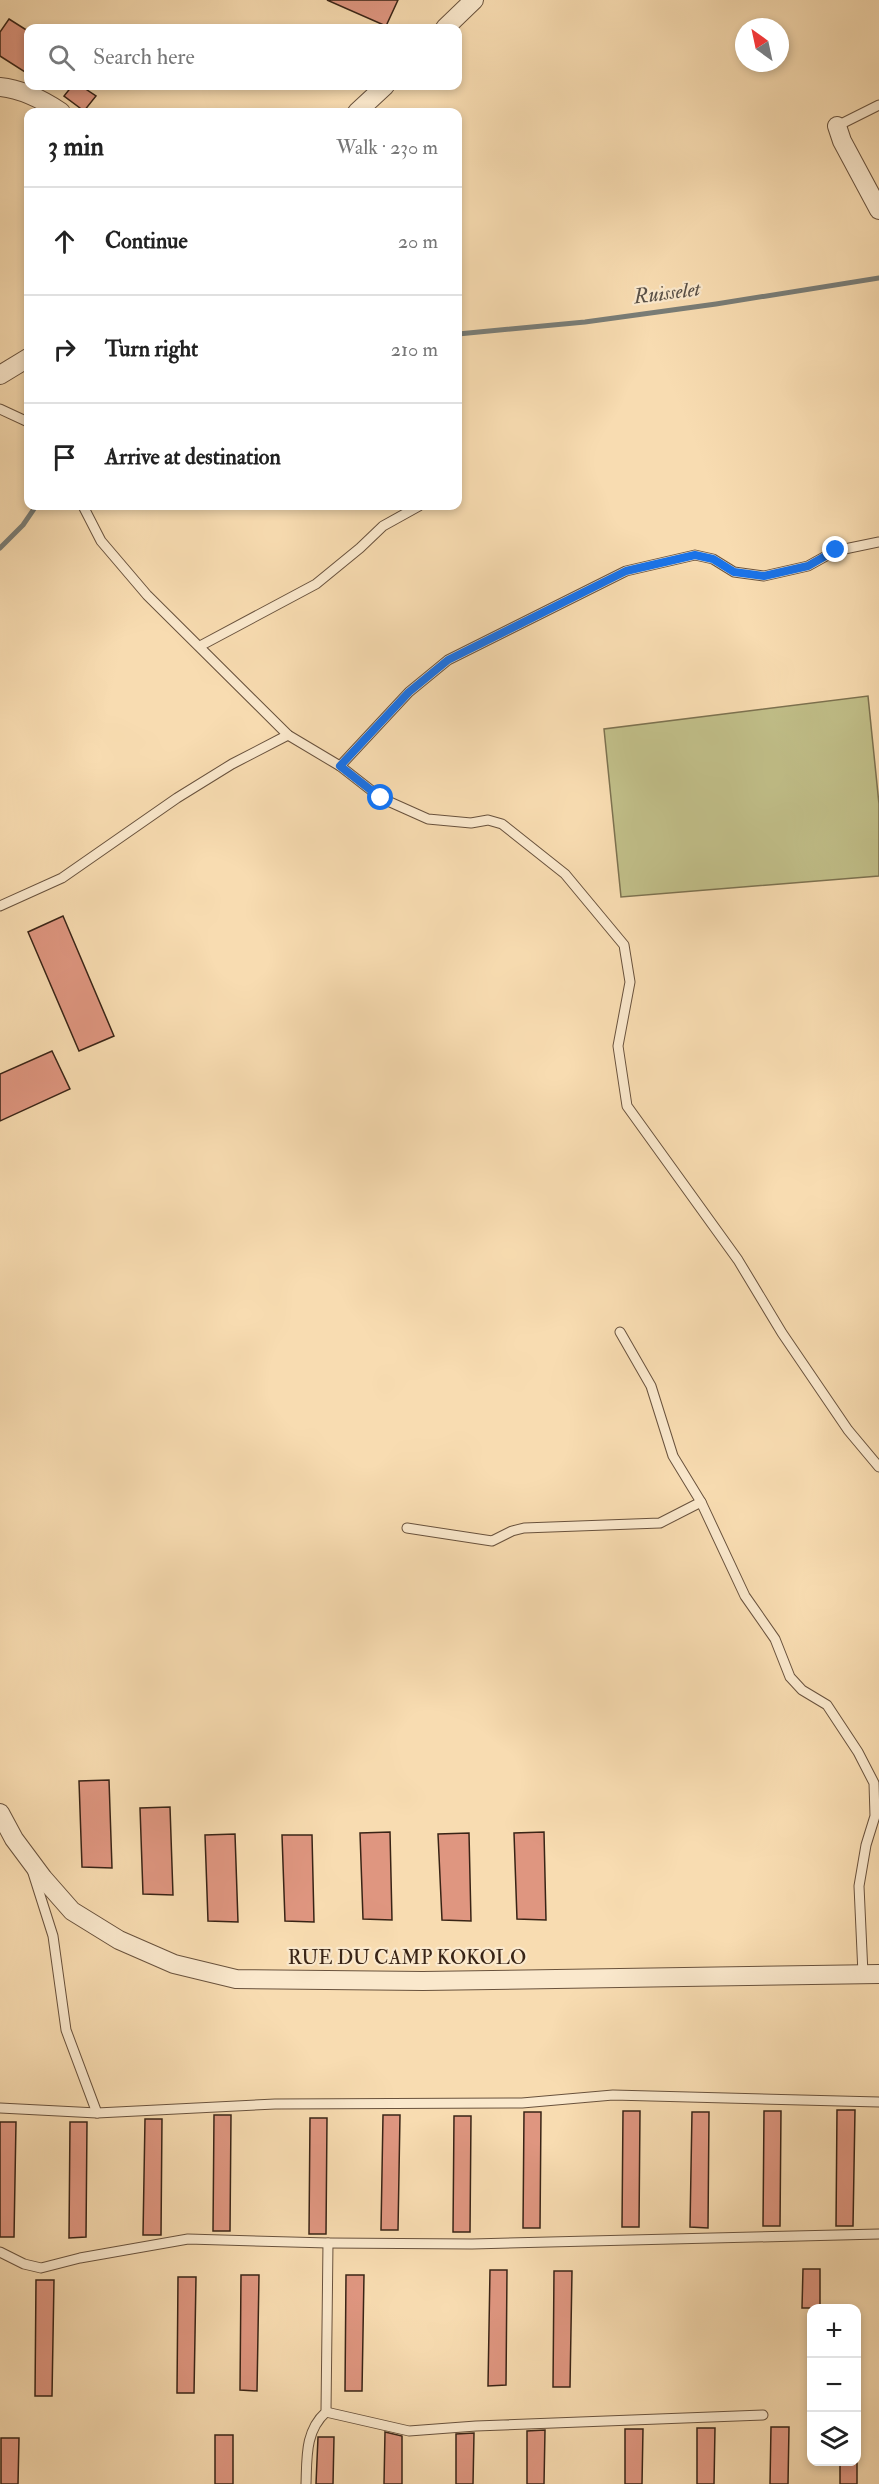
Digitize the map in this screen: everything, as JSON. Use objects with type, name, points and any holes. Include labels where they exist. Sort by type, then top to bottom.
[{"type":"street","points":[[449,24],[474,0]]},
{"type":"street","points":[[0,87],[11,88],[53,108]]},
{"type":"street","points":[[361,108],[381,90]]},
{"type":"street","points":[[837,126],[842,141],[872,185],[879,210]]},
{"type":"street","points":[[0,375],[24,360]]},
{"type":"street","name":"RUE DU CAMP KOKOLO","points":[[0,1813],[14,1839],[72,1911],[119,1940],[174,1964],[236,1979],[423,1981],[871,1974]]},
{"type":"lane","points":[[837,126],[879,105]]},
{"type":"lane","points":[[0,409],[24,420]]},
{"type":"lane","points":[[85,510],[101,541],[147,595],[201,646],[288,735],[340,766],[381,798],[428,819],[471,823],[488,820],[502,824],[565,874],[624,945],[630,982],[618,1046],[627,1106],[738,1260],[782,1333],[848,1430],[879,1467]]},
{"type":"lane","points":[[201,646],[316,584],[360,548],[382,526],[412,510]]},
{"type":"lane","points":[[340,766],[409,692],[448,660],[626,571],[695,555],[713,559],[734,572],[764,576],[808,566],[836,550],[879,542]]},
{"type":"lane","points":[[0,906],[62,878],[177,798],[232,764],[288,735]]},
{"type":"lane","points":[[620,1332],[651,1386],[673,1456],[701,1502],[745,1596],[775,1639],[790,1677],[801,1690],[827,1705],[858,1752],[874,1783],[874,1816],[859,1886],[871,1974]]},
{"type":"lane","points":[[407,1528],[492,1541],[524,1528],[660,1523],[701,1502]]},
{"type":"lane","points":[[28,1858],[53,1936],[66,2030],[97,2113]]},
{"type":"lane","points":[[0,2108],[97,2113],[275,2104],[522,2103],[613,2095],[879,2102]]},
{"type":"lane","points":[[0,2252],[24,2264],[40,2268],[80,2258],[188,2239],[328,2243],[530,2243],[879,2234]]},
{"type":"lane","points":[[306,2484],[308,2441],[314,2426],[326,2412],[328,2243]]},
{"type":"lane","points":[[326,2412],[409,2431],[476,2426],[763,2415]]},
{"type":"shaded area","points":[[868,696],[879,804],[879,876],[621,897],[604,729]]},
{"type":"building","points":[[327,0],[398,0],[387,24],[381,24]]},
{"type":"building","points":[[9,19],[24,28],[24,71],[0,56],[0,32]]},
{"type":"building","points":[[69,90],[87,90],[96,96],[86,108],[80,108],[64,96]]},
{"type":"building","points":[[63,916],[114,1036],[79,1051],[28,932]]},
{"type":"building","points":[[52,1051],[70,1089],[0,1121],[0,1074]]},
{"type":"building","points":[[109,1780],[112,1868],[82,1867],[79,1781]]},
{"type":"building","points":[[170,1807],[173,1895],[143,1894],[140,1808]]},
{"type":"building","points":[[390,1832],[392,1920],[363,1919],[360,1833]]},
{"type":"building","points":[[544,1832],[546,1920],[517,1919],[514,1833]]},
{"type":"building","points":[[469,1833],[471,1921],[442,1920],[438,1834]]},
{"type":"building","points":[[235,1834],[238,1922],[208,1921],[205,1835]]},
{"type":"building","points":[[282,1835],[312,1835],[314,1922],[285,1921]]},
{"type":"building","points":[[837,2110],[855,2110],[853,2226],[836,2226]]},
{"type":"building","points":[[623,2111],[640,2111],[639,2227],[622,2227]]},
{"type":"building","points":[[764,2111],[781,2111],[780,2226],[763,2226]]},
{"type":"building","points":[[524,2112],[541,2112],[540,2228],[523,2228]]},
{"type":"building","points":[[692,2112],[709,2112],[708,2228],[690,2227]]},
{"type":"building","points":[[214,2115],[231,2115],[230,2231],[213,2231]]},
{"type":"building","points":[[383,2115],[400,2115],[398,2230],[381,2230]]},
{"type":"building","points":[[454,2116],[471,2116],[470,2232],[453,2232]]},
{"type":"building","points":[[310,2118],[327,2118],[326,2234],[309,2234]]},
{"type":"building","points":[[145,2119],[162,2119],[161,2235],[143,2235]]},
{"type":"building","points":[[0,2122],[16,2122],[14,2237],[0,2237]]},
{"type":"building","points":[[70,2122],[87,2122],[86,2237],[69,2238]]},
{"type":"building","points":[[803,2269],[820,2269],[820,2304],[807,2304],[807,2308],[802,2308]]},
{"type":"building","points":[[490,2270],[507,2270],[506,2385],[488,2386]]},
{"type":"building","points":[[554,2271],[572,2271],[570,2387],[553,2387]]},
{"type":"building","points":[[241,2275],[259,2275],[257,2391],[240,2390]]},
{"type":"building","points":[[346,2275],[364,2275],[362,2391],[345,2391]]},
{"type":"building","points":[[178,2277],[196,2277],[194,2393],[177,2393]]},
{"type":"building","points":[[36,2280],[54,2280],[52,2396],[35,2396]]},
{"type":"building","points":[[771,2427],[789,2427],[788,2484],[770,2484]]},
{"type":"building","points":[[697,2428],[715,2428],[714,2484],[697,2484]]},
{"type":"building","points":[[625,2429],[643,2429],[642,2484],[625,2484]]},
{"type":"building","points":[[545,2430],[544,2484],[527,2484],[527,2431]]},
{"type":"building","points":[[385,2432],[402,2436],[402,2484],[384,2484]]},
{"type":"building","points":[[474,2433],[473,2484],[456,2484],[456,2434]]},
{"type":"building","points":[[215,2435],[233,2435],[233,2484],[215,2484]]},
{"type":"building","points":[[318,2437],[334,2437],[333,2484],[316,2484]]},
{"type":"building","points":[[1,2438],[19,2438],[18,2484],[1,2484]]},
{"type":"building","points":[[840,2466],[857,2466],[857,2484],[840,2484]]},
{"type":"waterway","name":"Ruisselet","points":[[462,334],[585,322],[879,278]]},
{"type":"waterway","name":"Ruisselet","points":[[0,548],[23,525],[33,510]]},
{"type":"route","points":[[381,798],[340,766],[409,692],[448,660],[626,571],[695,555],[713,559],[734,572],[764,576],[808,566],[836,550]]}]
